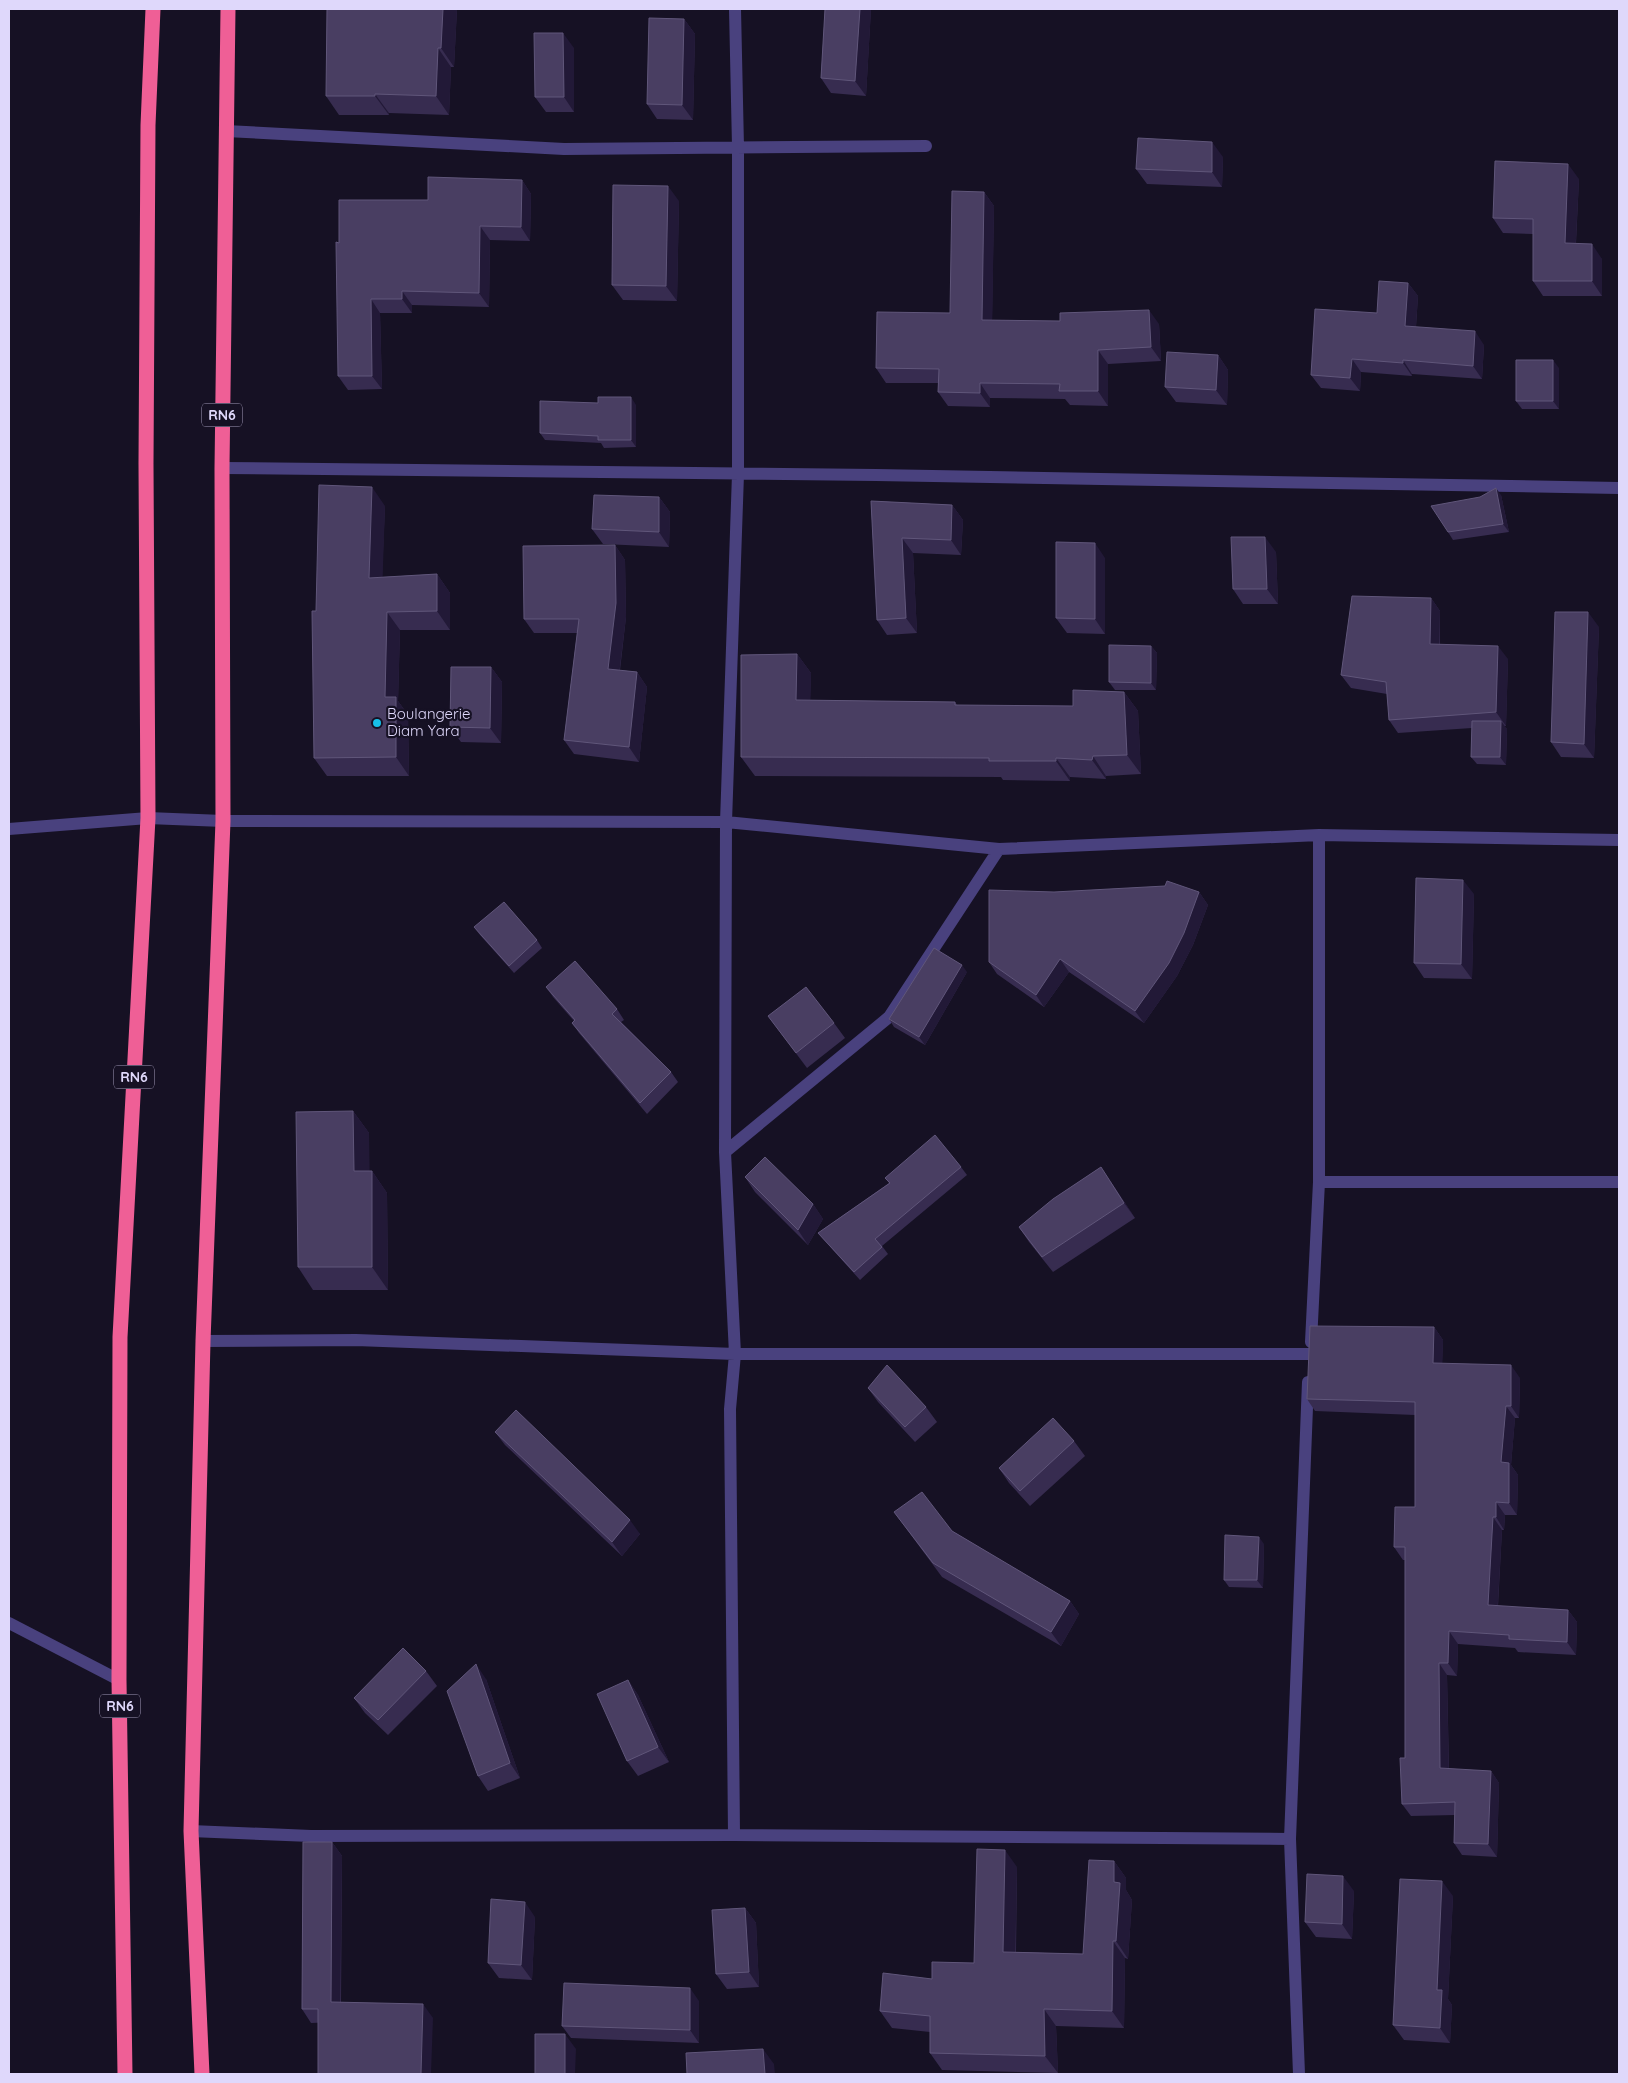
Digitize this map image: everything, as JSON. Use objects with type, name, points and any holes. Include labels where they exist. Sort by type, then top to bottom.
[{"type":"highway","name":"RN6","points":[[125,2074],[119,1680],[120,1337],[148,818],[146,464],[148,125],[153,9]]},
{"type":"highway","name":"RN6","points":[[202,2074],[190,1831],[202,1341],[223,821],[222,468],[228,9]]},
{"type":"street","points":[[734,1836],[730,1409],[735,1354],[725,1152],[726,822],[738,474],[738,147],[735,9]]},
{"type":"street","points":[[226,131],[564,148],[926,146]]},
{"type":"street","points":[[222,468],[1619,488]]},
{"type":"street","points":[[9,842],[12,830],[148,818],[223,821],[726,822],[1000,849],[1319,836],[1619,840]]},
{"type":"street","points":[[1299,2074],[1290,1839],[1319,1182],[1319,836]]},
{"type":"street","points":[[725,1152],[889,1017],[1000,849]]},
{"type":"street","points":[[1319,1182],[1619,1182]]},
{"type":"street","points":[[202,1341],[356,1340],[735,1354],[1310,1354]]},
{"type":"street","points":[[9,1623],[119,1680]]},
{"type":"street","points":[[190,1831],[311,1836],[1290,1839]]},
{"type":"building","points":[[327,9],[443,9],[441,48],[438,48],[436,96],[375,94],[375,96],[326,96]]},
{"type":"building","points":[[825,9],[860,9],[855,81],[821,78]]},
{"type":"building","points":[[649,18],[684,19],[682,105],[647,104]]},
{"type":"building","points":[[534,33],[563,33],[564,97],[535,97]]},
{"type":"building","points":[[1138,138],[1212,142],[1212,172],[1136,169]]},
{"type":"building","points":[[1495,161],[1568,164],[1565,243],[1592,244],[1592,281],[1533,281],[1533,219],[1493,218]]},
{"type":"building","points":[[428,177],[522,180],[521,227],[480,226],[479,293],[402,291],[402,299],[371,299],[372,376],[338,376],[336,242],[339,243],[339,200],[428,200]]},
{"type":"building","points":[[613,185],[668,186],[666,286],[612,285]]},
{"type":"building","points":[[952,191],[984,192],[982,320],[1060,321],[1060,313],[1149,310],[1151,347],[1098,350],[1098,391],[1059,391],[1060,384],[980,383],[980,393],[938,392],[939,369],[876,368],[877,312],[950,313]]},
{"type":"building","points":[[1379,281],[1408,283],[1405,326],[1475,331],[1473,366],[1403,360],[1403,363],[1352,359],[1350,378],[1311,375],[1315,309],[1377,313]]},
{"type":"building","points":[[1167,352],[1218,355],[1216,390],[1165,387]]},
{"type":"building","points":[[1516,360],[1553,360],[1553,401],[1516,401]]},
{"type":"building","points":[[598,397],[631,397],[631,440],[598,440],[598,436],[540,433],[540,401],[598,403]]},
{"type":"building","points":[[319,485],[372,487],[369,578],[437,574],[437,611],[387,612],[385,697],[396,697],[396,757],[314,758],[312,611],[316,611]]},
{"type":"building","points":[[1496,488],[1503,524],[1448,532],[1431,506],[1480,497]]},
{"type":"building","points":[[594,495],[659,497],[659,532],[592,529]]},
{"type":"building","points":[[871,501],[952,505],[951,540],[902,538],[906,618],[877,620]]},
{"type":"building","points":[[1231,537],[1265,537],[1267,589],[1233,589]]},
{"type":"building","points":[[1056,542],[1095,543],[1095,619],[1056,618]]},
{"type":"building","points":[[615,545],[616,603],[608,669],[637,672],[629,747],[564,740],[579,619],[524,619],[523,546]]},
{"type":"building","points":[[1352,596],[1431,598],[1430,644],[1498,646],[1496,712],[1389,720],[1386,682],[1341,675]]},
{"type":"building","points":[[1555,612],[1588,612],[1584,744],[1551,742]]},
{"type":"building","points":[[1109,645],[1151,646],[1151,683],[1109,682]]},
{"type":"building","points":[[797,654],[796,700],[955,702],[955,705],[1073,706],[1073,690],[1124,692],[1127,755],[1093,756],[1092,760],[1056,758],[1056,761],[989,761],[989,758],[741,757],[741,655]]},
{"type":"building","points":[[451,667],[491,667],[490,728],[450,727]]},
{"type":"building","points":[[1472,721],[1501,721],[1500,757],[1471,757]]},
{"type":"building","points":[[1416,878],[1463,880],[1461,964],[1414,963]]},
{"type":"building","points":[[1167,881],[1199,892],[1184,933],[1169,963],[1135,1011],[1060,959],[1036,995],[989,962],[989,890],[1054,892],[1165,886]]},
{"type":"building","points":[[504,902],[537,940],[509,966],[474,927]]},
{"type":"building","points":[[934,948],[962,965],[919,1037],[889,1019]]},
{"type":"building","points":[[575,961],[617,1009],[612,1014],[671,1072],[640,1103],[572,1023],[575,1020],[546,987]]},
{"type":"building","points":[[806,987],[834,1023],[796,1053],[768,1016]]},
{"type":"building","points":[[353,1111],[354,1171],[372,1171],[372,1267],[298,1267],[296,1112]]},
{"type":"building","points":[[935,1135],[961,1167],[875,1239],[882,1247],[854,1272],[818,1233],[890,1183],[885,1178]]},
{"type":"building","points":[[765,1157],[813,1204],[798,1230],[745,1177]]},
{"type":"building","points":[[1101,1167],[1124,1203],[1042,1257],[1019,1227],[1053,1199]]},
{"type":"building","points":[[1310,1326],[1434,1327],[1433,1363],[1511,1365],[1511,1406],[1506,1406],[1501,1462],[1509,1463],[1509,1503],[1496,1502],[1496,1517],[1493,1517],[1488,1605],[1568,1610],[1567,1642],[1509,1639],[1509,1635],[1449,1631],[1448,1663],[1439,1663],[1440,1768],[1491,1771],[1488,1844],[1454,1843],[1455,1802],[1402,1804],[1400,1758],[1405,1758],[1405,1547],[1394,1547],[1395,1507],[1415,1507],[1415,1402],[1307,1399]]},
{"type":"building","points":[[887,1365],[926,1407],[905,1427],[868,1388]]},
{"type":"building","points":[[516,1410],[630,1520],[612,1542],[495,1432]]},
{"type":"building","points":[[1053,1418],[1074,1441],[1020,1491],[999,1468]]},
{"type":"building","points":[[922,1492],[952,1531],[1070,1601],[1051,1632],[933,1563],[894,1512]]},
{"type":"building","points":[[1225,1535],[1259,1537],[1257,1580],[1224,1580]]},
{"type":"building","points":[[403,1648],[426,1671],[378,1720],[354,1698]]},
{"type":"building","points":[[476,1664],[510,1763],[478,1776],[447,1691]]},
{"type":"building","points":[[628,1680],[658,1747],[627,1761],[597,1694]]},
{"type":"building","points":[[303,1842],[332,1842],[331,2002],[423,2004],[421,2074],[318,2074],[318,2009],[302,2009]]},
{"type":"building","points":[[977,1849],[1005,1850],[1003,1952],[1083,1954],[1089,1860],[1114,1861],[1114,1882],[1120,1883],[1116,1941],[1113,1941],[1112,2011],[1044,2009],[1045,2056],[930,2053],[930,2016],[880,2011],[883,1973],[932,1979],[932,1962],[974,1963]]},
{"type":"building","points":[[1307,1874],[1343,1876],[1342,1924],[1305,1922]]},
{"type":"building","points":[[1400,1879],[1442,1881],[1437,1990],[1442,1990],[1440,2028],[1393,2025]]},
{"type":"building","points":[[491,1899],[525,1902],[521,1965],[488,1963]]},
{"type":"building","points":[[745,1908],[749,1972],[716,1974],[712,1910]]},
{"type":"building","points":[[564,1983],[690,1988],[690,2030],[562,2026]]},
{"type":"building","points":[[535,2034],[565,2034],[565,2074],[535,2074]]},
{"type":"building","points":[[763,2049],[765,2074],[687,2074],[686,2053]]},
{"type":"place","name":"Boulangerie Diam Yara","points":[[377,723]]}]
